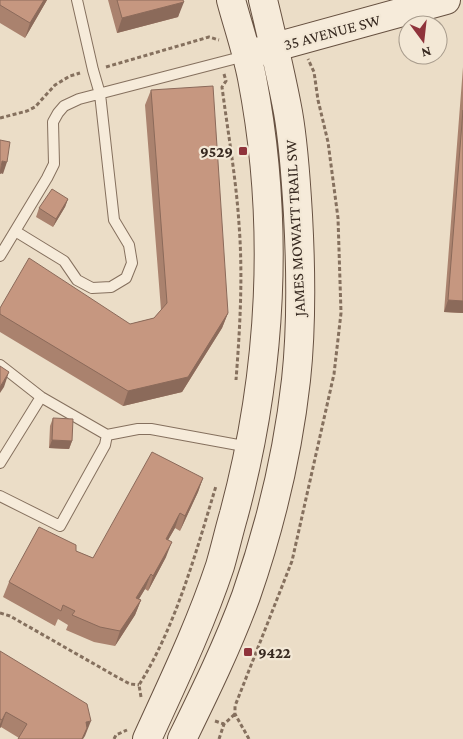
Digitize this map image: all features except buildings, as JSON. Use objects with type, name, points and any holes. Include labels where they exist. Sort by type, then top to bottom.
[{"type":"main road","name":"JAMES MOWATT TRAIL SW","points":[[142,731],[186,654],[220,564],[250,448],[259,395],[268,314],[270,248],[267,192],[261,135],[251,76],[231,0]]},
{"type":"main road","name":"JAMES MOWATT TRAIL SW","points":[[182,739],[226,645],[246,595],[276,490],[296,380],[300,322],[300,251],[295,169],[288,113],[263,0]]},
{"type":"main road","name":"35 AVENUE SW","points":[[246,56],[446,0]]},
{"type":"main road","points":[[142,731],[182,739]]},
{"type":"lane","points":[[15,232],[64,261],[77,280],[92,288],[110,287],[126,278],[132,263],[129,245],[114,220],[100,94],[77,0]]},
{"type":"lane","points":[[0,256],[54,164],[53,122],[64,106],[79,99],[246,56]]},
{"type":"lane","points":[[0,365],[41,397],[106,435],[138,429],[151,429],[250,448]]},
{"type":"lane","points":[[0,463],[41,397]]},
{"type":"lane","points":[[0,496],[60,526],[105,445],[106,435]]},
{"type":"path","points":[[105,67],[209,38],[218,41]]},
{"type":"path","points":[[0,118],[35,107],[55,85],[70,76],[82,73]]},
{"type":"path","points":[[226,81],[222,87],[235,174],[240,243],[241,296],[235,389]]},
{"type":"path","points":[[139,685],[147,673],[176,606],[195,554],[216,484]]},
{"type":"path","points":[[0,612],[117,678],[130,684],[139,685]]},
{"type":"path","points":[[139,685],[142,695]]},
{"type":"path","points":[[219,739],[224,724],[235,714],[249,739]]},
{"type":"path","points":[[114,739],[116,735],[142,731]]},
{"type":"place","name":"9529","points":[[243,151]]},
{"type":"place","name":"9422","points":[[248,652]]}]
